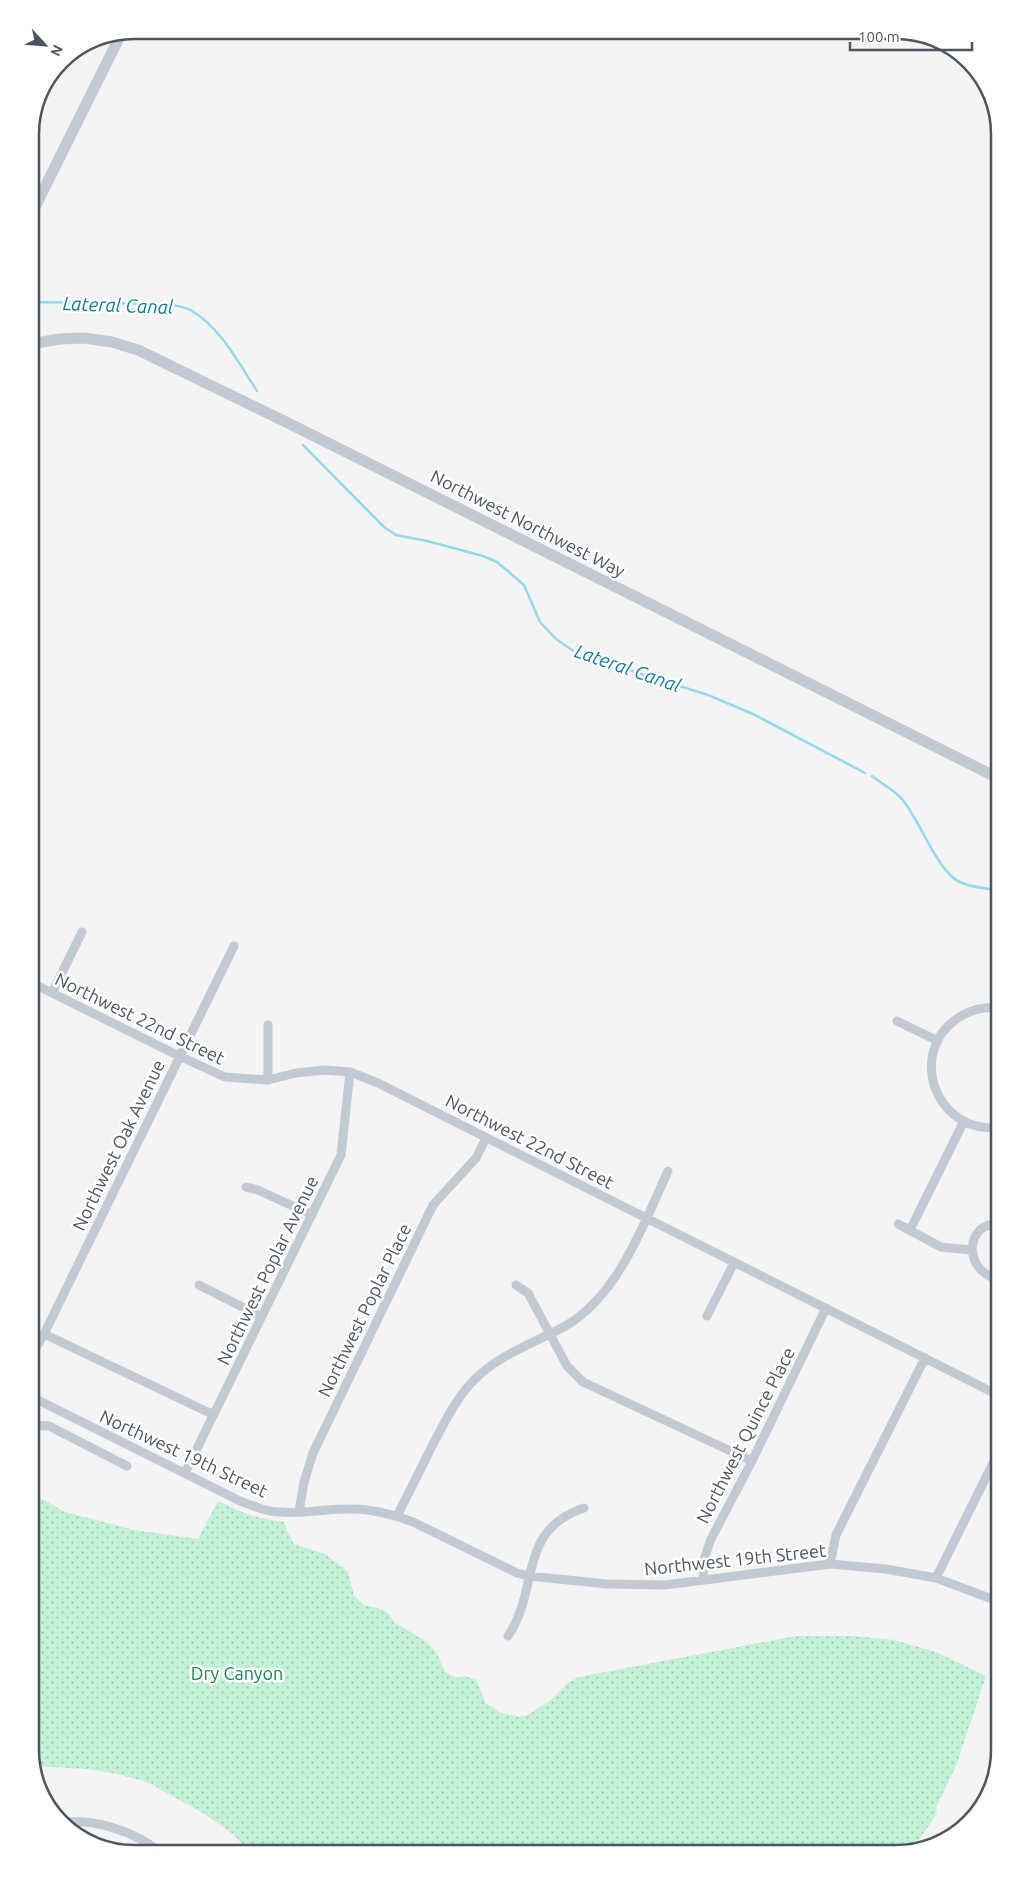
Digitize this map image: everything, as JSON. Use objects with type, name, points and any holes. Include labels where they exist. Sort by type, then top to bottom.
[{"type":"street","points":[[39,199],[118,41]]},
{"type":"street","name":"Northwest Northwest Way","points":[[39,342],[84,338],[112,342],[138,350],[991,774]]},
{"type":"street","points":[[52,993],[82,932]]},
{"type":"street","name":"Northwest Oak Avenue","points":[[39,1343],[234,946]]},
{"type":"street","name":"Northwest 22nd Street","points":[[39,986],[225,1077],[268,1080],[296,1073],[325,1070],[350,1072],[378,1083],[991,1391]]},
{"type":"street","points":[[991,1007],[974,1010],[955,1019],[941,1034],[932,1054],[931,1074],[936,1092],[946,1108],[964,1121],[978,1127],[991,1127]]},
{"type":"street","points":[[897,1021],[938,1041]]},
{"type":"street","points":[[268,1025],[268,1080]]},
{"type":"street","name":"Northwest Poplar Avenue","points":[[185,1473],[341,1156],[350,1072]]},
{"type":"street","points":[[910,1230],[964,1121]]},
{"type":"street","name":"Northwest Poplar Place","points":[[299,1512],[304,1482],[313,1454],[434,1205],[476,1158],[486,1138]]},
{"type":"street","points":[[397,1516],[447,1418],[458,1400],[476,1378],[502,1359],[569,1324],[606,1289],[623,1266],[668,1171]]},
{"type":"street","points":[[246,1187],[258,1190],[312,1215]]},
{"type":"street","points":[[898,1224],[941,1247],[971,1250]]},
{"type":"street","points":[[991,1224],[981,1230],[974,1240],[971,1250],[976,1264],[985,1274],[991,1277]]},
{"type":"street","points":[[707,1316],[734,1263]]},
{"type":"street","points":[[199,1285],[262,1317]]},
{"type":"street","points":[[516,1285],[528,1293],[567,1366],[583,1382],[752,1461]]},
{"type":"street","name":"Northwest Quince Place","points":[[703,1579],[704,1560],[710,1541],[752,1461],[826,1308]]},
{"type":"street","points":[[44,1334],[214,1415]]},
{"type":"street","points":[[830,1564],[836,1535],[925,1358]]},
{"type":"street","name":"Northwest 19th Street","points":[[39,1400],[240,1501],[260,1509],[280,1512],[348,1509],[373,1511],[397,1516],[517,1573],[529,1576],[607,1584],[665,1585],[830,1564],[886,1569],[936,1578],[991,1599]]},
{"type":"street","points":[[39,1426],[49,1426],[128,1466]]},
{"type":"street","points":[[936,1578],[991,1467]]},
{"type":"street","points":[[508,1636],[517,1622],[524,1603],[529,1576],[543,1536],[571,1512],[584,1508]]},
{"type":"street","points":[[72,1822],[94,1823],[116,1828],[145,1845]]},
{"type":"green space","name":"Dry Canyon","points":[[39,1498],[65,1512],[134,1530],[198,1539],[218,1501],[250,1515],[284,1522],[294,1544],[325,1554],[348,1572],[354,1596],[364,1605],[381,1609],[389,1614],[394,1622],[427,1642],[436,1652],[445,1672],[457,1678],[464,1676],[476,1680],[486,1703],[501,1713],[521,1717],[531,1713],[552,1699],[566,1684],[579,1677],[796,1636],[853,1636],[894,1640],[936,1652],[986,1676],[957,1763],[936,1808],[937,1814],[917,1843],[908,1844],[243,1845],[233,1834],[203,1813],[147,1782],[88,1769],[41,1766],[39,1750]]},
{"type":"waterway","name":"Lateral Canal","points":[[39,302],[169,304],[187,308],[202,318],[221,337],[257,391]]},
{"type":"waterway","name":"Lateral Canal","points":[[303,445],[384,527],[396,535],[427,541],[483,556],[497,562],[524,585],[540,622],[556,639],[578,654],[708,695],[753,714],[865,773]]},
{"type":"waterway","name":"Lateral Canal","points":[[872,776],[900,797],[914,817],[936,857],[953,878],[971,886],[991,889]]}]
